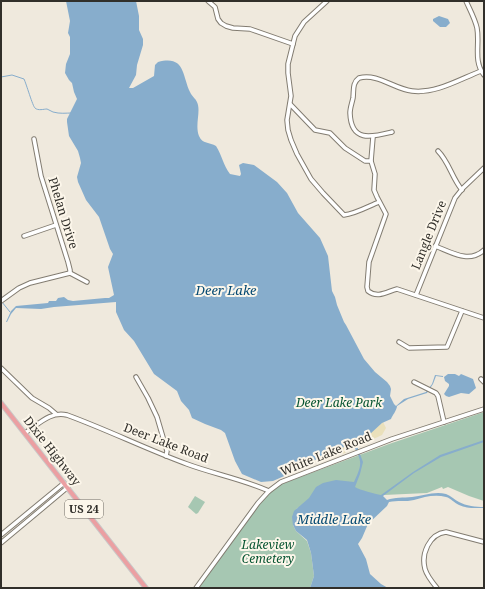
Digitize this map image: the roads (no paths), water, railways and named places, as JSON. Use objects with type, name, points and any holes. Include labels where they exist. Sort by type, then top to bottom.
[{"type":"main road","name":"Dixie Highway","points":[[1,403],[146,588]]},
{"type":"street","points":[[208,1],[215,7],[218,19],[226,26],[250,29],[293,44]]},
{"type":"street","points":[[328,1],[298,29],[293,44],[288,68],[291,96],[287,120],[288,130],[297,154],[311,179],[344,215],[354,213],[380,202]]},
{"type":"street","points":[[466,1],[476,27],[477,58],[481,71],[484,75]]},
{"type":"street","points":[[392,132],[373,137],[365,136],[359,133],[353,125],[350,116],[353,86],[359,78],[379,79],[404,89],[419,92],[445,86],[481,71]]},
{"type":"street","points":[[290,104],[315,130],[330,134],[345,148],[362,160],[368,162],[371,161]]},
{"type":"street","points":[[373,137],[371,161],[375,174],[374,187],[376,197],[386,214],[369,262],[368,291],[374,295],[389,293],[397,289],[484,318]]},
{"type":"street","name":"Phelan Drive","points":[[34,139],[41,176],[70,273]]},
{"type":"street","points":[[438,151],[462,190]]},
{"type":"street","name":"Langle Drive","points":[[416,295],[453,203],[462,190],[484,168]]},
{"type":"street","points":[[24,236],[56,225]]},
{"type":"street","points":[[435,246],[467,257],[474,256],[484,250]]},
{"type":"street","points":[[1,301],[19,288],[30,283],[70,273],[87,282]]},
{"type":"street","points":[[399,342],[409,348],[447,347],[462,311]]},
{"type":"street","name":"Deer Lake Road","points":[[1,368],[32,398],[56,414],[65,415],[79,420],[192,466],[234,478],[269,491]]},
{"type":"street","points":[[136,377],[157,417],[167,451],[166,456]]},
{"type":"street","points":[[414,382],[436,393],[444,422]]},
{"type":"street","name":"White Lake Road","points":[[196,588],[258,503],[269,491],[291,478],[357,452],[484,409]]},
{"type":"street","points":[[25,433],[46,418],[56,414]]},
{"type":"street","points":[[5,540],[1,535],[64,483]]},
{"type":"street","points":[[1,543],[68,488]]},
{"type":"street","points":[[35,508],[38,512]]},
{"type":"street","points":[[436,588],[428,574],[425,563],[426,552],[433,537],[441,532],[446,532],[484,542]]},
{"type":"water","name":"Deer Lake","points":[[66,1],[136,1],[139,16],[139,30],[143,39],[143,45],[137,65],[136,75],[129,88],[133,88],[154,76],[155,65],[158,62],[173,61],[178,64],[181,68],[187,86],[197,103],[197,128],[200,139],[216,146],[230,174],[240,176],[239,165],[243,163],[254,165],[277,182],[287,193],[298,213],[320,238],[328,256],[332,291],[344,322],[364,359],[390,386],[390,396],[396,406],[404,399],[426,392],[432,384],[435,375],[443,376],[436,376],[433,384],[427,393],[408,399],[397,406],[391,419],[382,423],[357,446],[363,462],[355,487],[381,495],[440,455],[484,440],[484,442],[441,457],[414,473],[383,496],[387,500],[393,498],[442,493],[465,504],[484,507],[465,507],[442,496],[426,497],[411,501],[389,502],[387,506],[368,524],[358,544],[366,559],[370,574],[388,588],[310,588],[314,576],[311,553],[307,540],[296,531],[293,525],[292,517],[294,511],[309,498],[316,487],[323,483],[336,480],[354,482],[359,470],[360,462],[358,454],[352,443],[342,448],[330,451],[300,469],[273,481],[261,482],[242,474],[235,461],[225,433],[192,418],[189,410],[181,401],[177,391],[154,374],[134,341],[124,330],[116,312],[116,302],[41,309],[16,308],[6,322],[11,311],[16,306],[48,303],[49,301],[56,301],[58,298],[64,297],[73,301],[109,298],[114,295],[108,267],[113,254],[99,217],[86,200],[78,182],[77,177],[81,163],[78,151],[69,136],[67,119],[77,99],[72,83],[65,73],[66,64],[70,54],[70,37],[68,33],[70,21]]},
{"type":"water","points":[[439,16],[448,19],[450,23],[446,27],[440,27],[433,21],[433,19]]},
{"type":"water","points":[[448,374],[455,374],[459,376],[461,374],[473,379],[476,388],[469,394],[461,393],[449,397],[446,396],[444,394],[449,384],[445,381],[444,377]]},
{"type":"waterway","points":[[1,77],[12,75],[24,79],[36,109],[47,109],[58,113],[71,113]]},
{"type":"waterway","points":[[2,302],[10,312]]},
{"type":"park label","name":"Deer Lake Park","points":[[339,403]]},
{"type":"park label","name":"Lakeview Cemetery","points":[[268,552]]},
{"type":"water label","name":"Middle Lake","points":[[334,519]]}]
